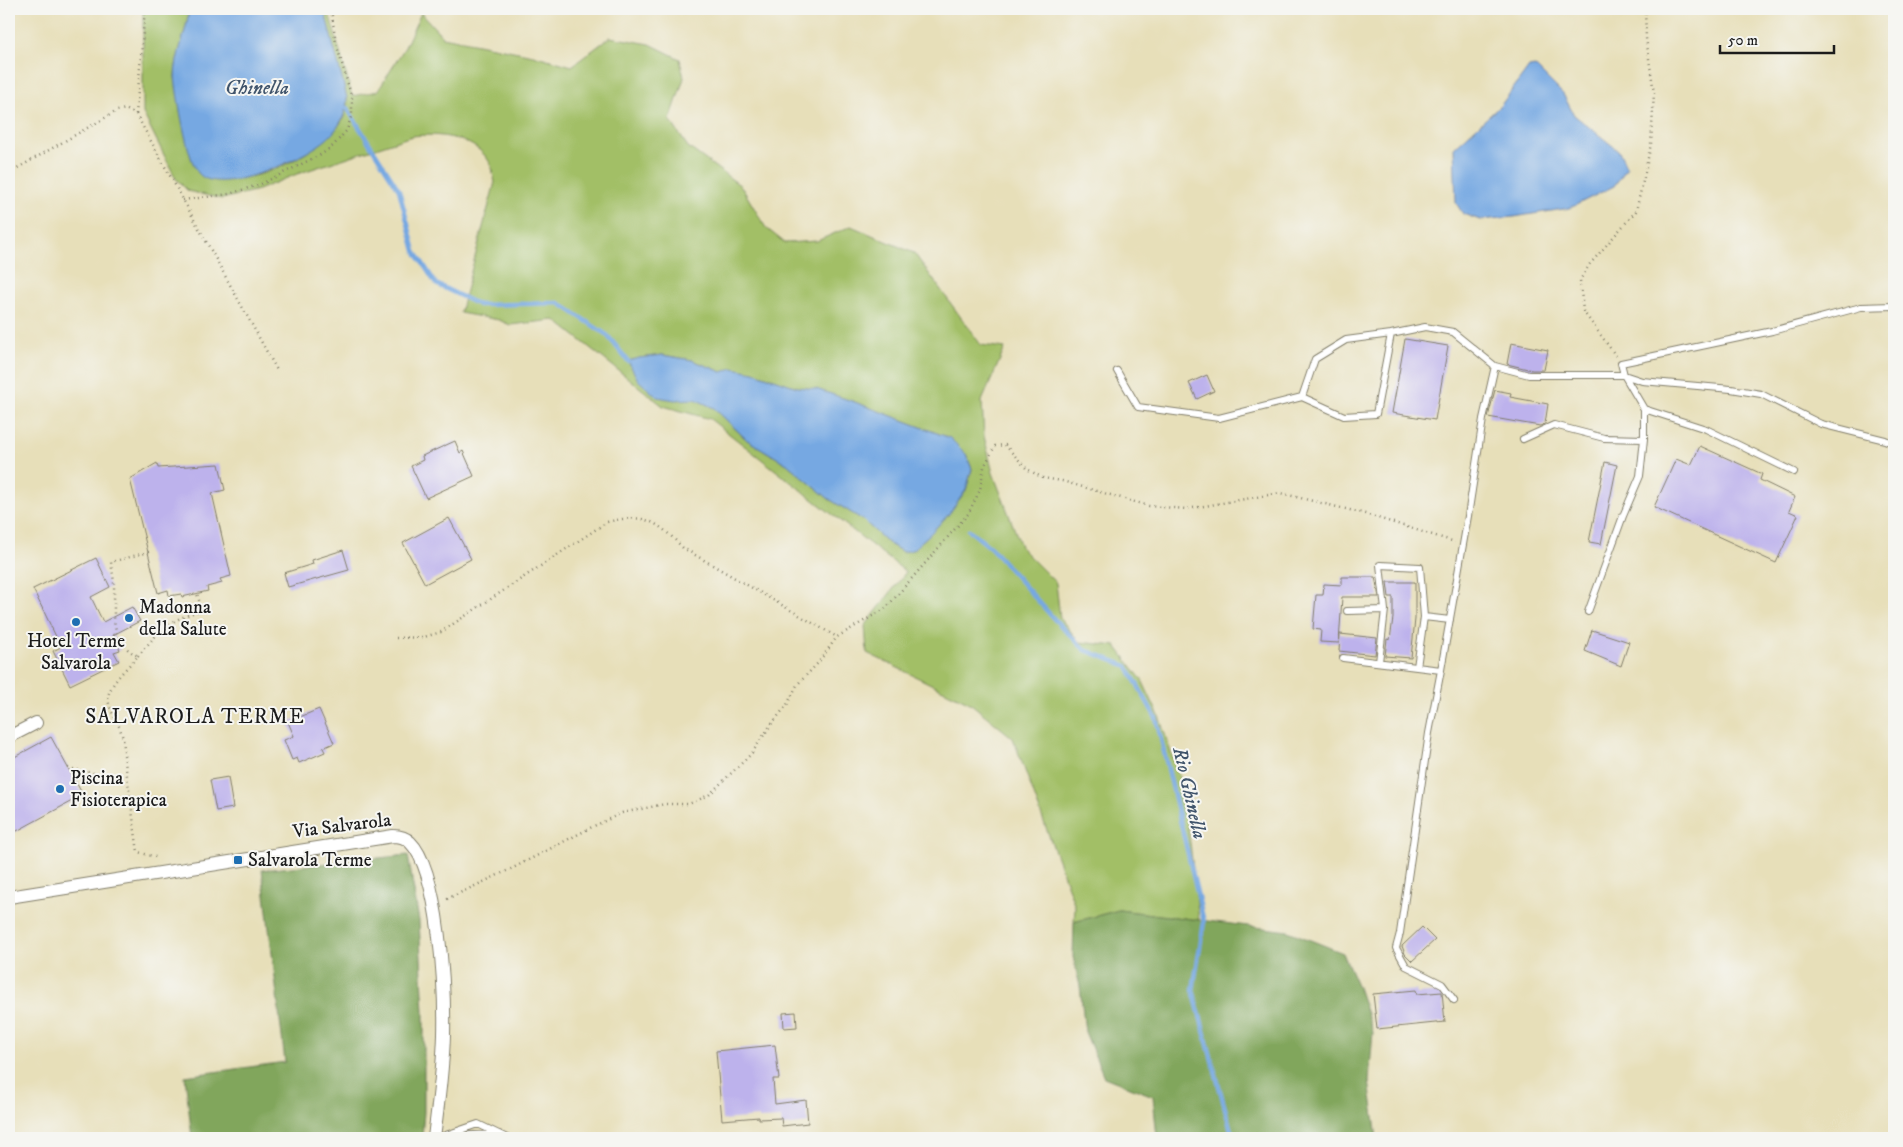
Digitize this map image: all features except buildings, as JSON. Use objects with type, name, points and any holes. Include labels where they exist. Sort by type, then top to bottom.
[{"type":"street","points":[[9,737],[36,723]]},
{"type":"street","name":"Via Salvarola","points":[[9,897],[402,836],[411,843],[421,858],[429,882],[442,970],[444,1016],[436,1138]]},
{"type":"lane","points":[[1588,612],[1623,516],[1640,476],[1644,439],[1644,409],[1624,375],[1621,363],[1772,331],[1861,307],[1894,306]]},
{"type":"lane","points":[[1302,397],[1315,359],[1346,340],[1425,327],[1453,332],[1496,366],[1529,375],[1624,375],[1642,381],[1731,389],[1761,394],[1821,424],[1894,444]]},
{"type":"lane","points":[[1117,371],[1138,407],[1219,418],[1302,397],[1344,416],[1376,414],[1390,334]]},
{"type":"lane","points":[[1454,1000],[1442,984],[1406,966],[1396,948],[1400,933],[1428,733],[1450,620],[1483,420],[1496,366]]},
{"type":"lane","points":[[1644,409],[1706,429],[1794,472]]},
{"type":"lane","points":[[1523,439],[1554,425],[1604,438],[1644,439]]},
{"type":"lane","points":[[1379,662],[1385,610],[1380,565],[1420,567],[1424,617],[1417,667]]},
{"type":"lane","points":[[1347,611],[1385,610]]},
{"type":"lane","points":[[1424,617],[1450,620]]},
{"type":"lane","points":[[1343,658],[1441,670]]},
{"type":"lane","points":[[436,1138],[478,1124],[507,1138]]},
{"type":"lane","points":[[436,1138],[500,1134]]},
{"type":"path","points":[[145,9],[136,114],[278,372]]},
{"type":"path","points":[[183,200],[229,194],[260,184],[322,154],[333,146],[347,130],[352,114],[352,98],[336,43],[331,9]]},
{"type":"path","points":[[1621,363],[1583,311],[1580,280],[1590,264],[1636,211],[1651,144],[1654,93],[1646,38],[1645,9]]},
{"type":"path","points":[[9,173],[117,111],[125,109],[136,114]]},
{"type":"path","points":[[433,901],[444,900],[622,814],[665,804],[688,804],[709,795],[752,753],[787,705],[797,685],[818,664],[838,637],[886,608],[968,514],[980,490],[984,467],[995,446],[1005,445],[1027,468],[1043,478],[1062,481],[1149,506],[1187,509],[1280,493],[1362,513],[1463,544]]},
{"type":"path","points":[[396,638],[424,637],[441,632],[607,522],[628,517],[650,520],[666,530],[683,548],[838,637]]},
{"type":"path","points":[[138,656],[124,646],[115,630],[114,583],[111,562],[149,552]]},
{"type":"path","points":[[172,871],[170,862],[138,852],[122,733],[109,705],[108,695],[112,687],[138,656],[167,625],[180,617],[202,610],[198,594]]},
{"type":"path","points":[[68,768],[103,776]]},
{"type":"green space","points":[[143,9],[189,9],[175,77],[192,160],[243,177],[259,175],[302,156],[328,137],[338,127],[344,117],[347,98],[324,9],[328,9],[352,96],[378,91],[405,47],[421,13],[443,37],[533,55],[572,66],[610,37],[650,44],[680,59],[684,78],[670,120],[688,147],[741,186],[766,228],[785,243],[817,241],[851,226],[914,253],[981,345],[1005,348],[982,401],[984,436],[993,473],[1022,549],[1056,583],[1060,618],[1079,642],[1116,646],[1142,680],[1159,716],[1184,792],[1199,920],[1119,910],[1074,922],[1075,906],[1013,738],[970,703],[867,653],[865,626],[906,572],[710,419],[663,406],[555,320],[510,325],[499,320],[460,313],[495,182],[490,163],[476,147],[445,136],[412,136],[297,174],[258,190],[222,199],[188,191],[176,179],[143,113]],"holes":[[[663,355],[692,360],[722,372],[754,372],[797,387],[816,389],[950,438],[966,454],[972,469],[966,490],[930,534],[912,550],[903,552],[889,544],[863,520],[829,499],[787,464],[747,440],[714,408],[695,399],[639,358]]]},
{"type":"green space","points":[[408,855],[419,921],[424,1012],[424,1112],[422,1138],[192,1138],[185,1076],[285,1062],[262,870]]},
{"type":"green space","points":[[1119,910],[1288,931],[1343,953],[1358,987],[1373,1032],[1369,1081],[1377,1138],[1157,1138],[1153,1096],[1104,1077],[1085,1032],[1080,986],[1073,957],[1074,922]]},
{"type":"water","name":"Ghinella","points":[[189,9],[324,9],[347,98],[344,114],[332,134],[318,146],[303,155],[265,172],[226,181],[210,180],[199,174],[190,156],[180,113],[175,77]]},
{"type":"water","points":[[1535,66],[1563,94],[1574,115],[1619,151],[1627,168],[1614,186],[1570,208],[1514,217],[1480,220],[1463,214],[1456,203],[1454,148],[1501,105],[1529,67]]},
{"type":"water","points":[[662,355],[692,360],[722,372],[733,368],[754,372],[797,387],[816,389],[950,438],[966,454],[972,469],[966,490],[949,514],[930,534],[912,550],[903,552],[889,544],[863,520],[829,499],[787,464],[747,440],[714,408],[695,399],[675,400],[657,397],[638,380],[628,361]]},
{"type":"waterway","points":[[347,108],[399,190],[415,251],[436,284],[479,305],[559,303],[607,335],[628,361]]},
{"type":"waterway","name":"Rio Ghinella","points":[[969,530],[991,548],[1055,620],[1085,650],[1127,666],[1156,718],[1204,922],[1193,990],[1233,1138]]},
{"type":"place","name":"Madonna della Salute","points":[[129,618]]},
{"type":"place","name":"Hotel Terme Salvarola","points":[[76,622]]},
{"type":"place","name":"Piscina Fisioterapica","points":[[60,789]]},
{"type":"place","name":"Salvarola Terme","points":[[238,860]]},
{"type":"district","name":"SALVAROLA TERME","points":[[195,717]]}]
